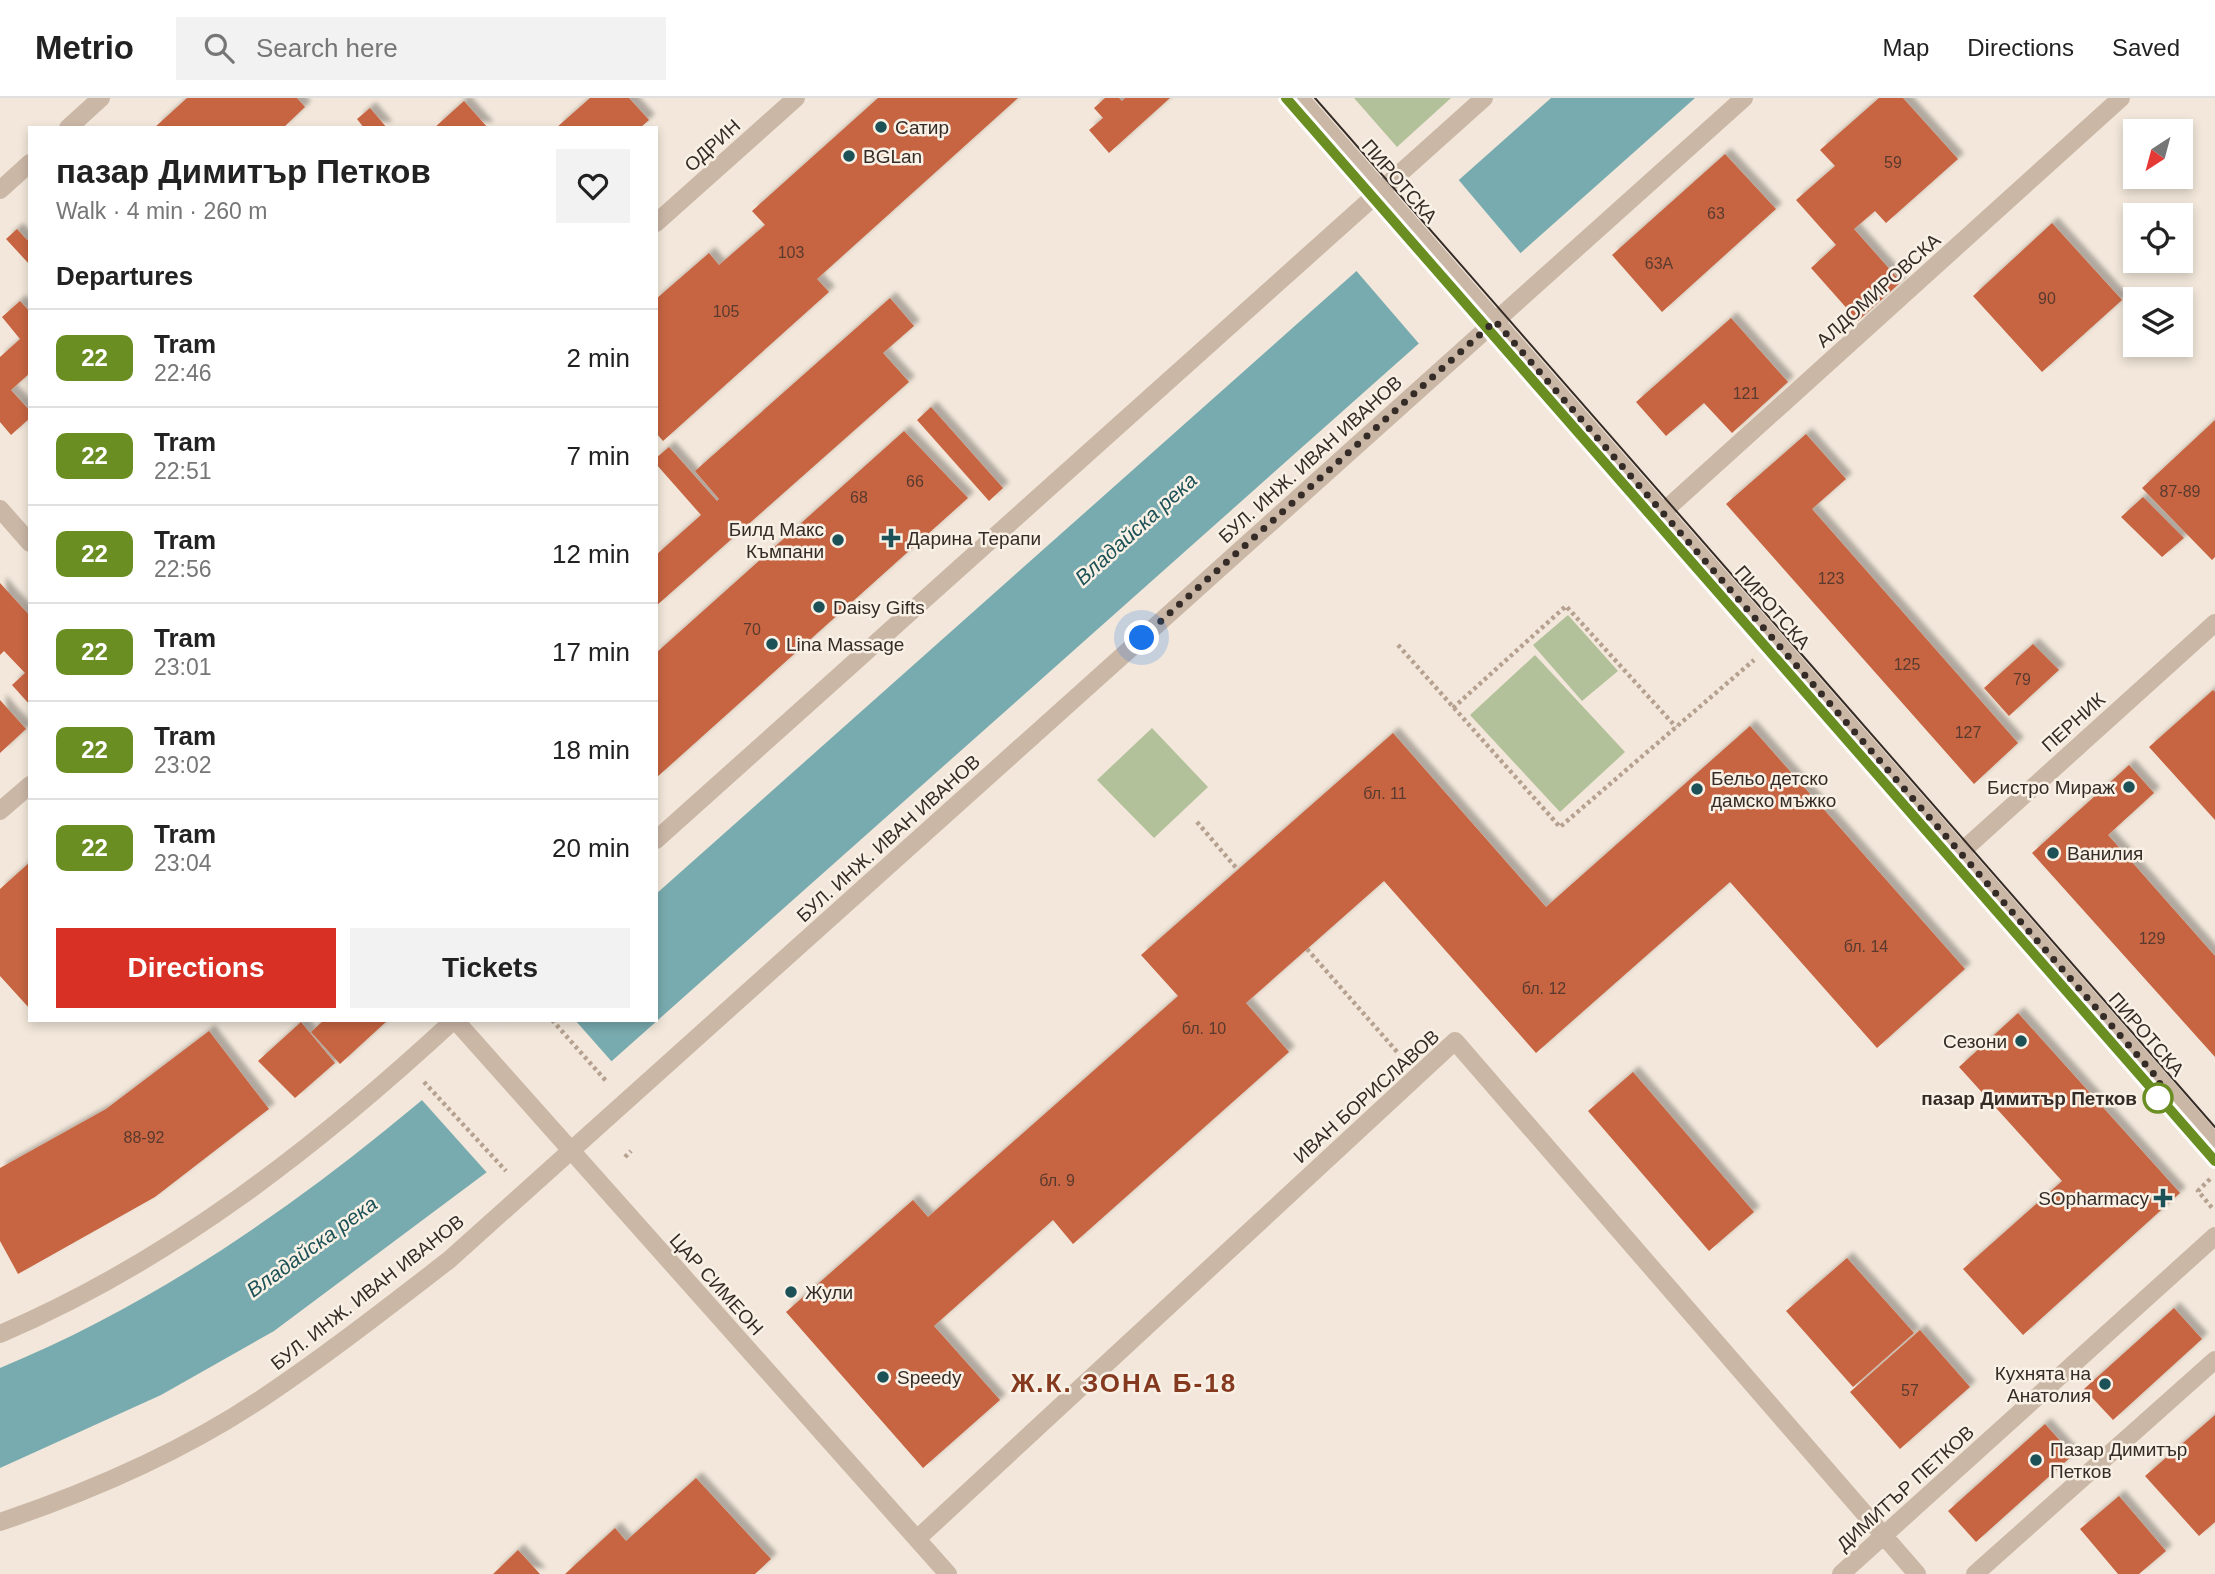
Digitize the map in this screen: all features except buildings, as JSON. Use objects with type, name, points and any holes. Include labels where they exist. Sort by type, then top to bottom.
[{"type":"street","points":[[70,126],[101,98]]},
{"type":"street","name":"ОДРИН","points":[[658,221],[796,98]]},
{"type":"street","name":"ПИРОТСКА","points":[[1300,98],[2215,1143]]},
{"type":"street","points":[[658,837],[1485,98]]},
{"type":"street","name":"БУЛ. ИНЖ. ИВАН ИВАНОВ","points":[[0,1522],[55,1503],[116,1477],[178,1447],[263,1398],[449,1261],[569,1149],[1490,315],[1744,98]]},
{"type":"street","name":"АЛДОМИРОВСКА","points":[[1663,512],[2121,98]]},
{"type":"street","points":[[0,190],[28,165]]},
{"type":"street","points":[[0,509],[28,540]]},
{"type":"street","name":"ПЕРНИК","points":[[1960,853],[2215,622]]},
{"type":"street","points":[[0,811],[28,787]]},
{"type":"street","points":[[0,1334],[39,1317],[130,1269],[257,1186],[412,1059],[453,1022]]},
{"type":"street","name":"ЦАР СИМЕОН","points":[[457,1022],[948,1574]]},
{"type":"street","name":"ИВАН БОРИСЛАВОВ","points":[[917,1539],[1455,1041],[1883,1536]]},
{"type":"street","name":"ДИМИТЪР ПЕТКОВ","points":[[1841,1574],[2215,1236]]},
{"type":"street","points":[[1975,1574],[2215,1360]]},
{"type":"street","points":[[1883,1536],[1917,1574]]},
{"type":"path","points":[[1453,708],[1566,606],[1676,727]]},
{"type":"path","points":[[1398,645],[1560,827],[1775,641]]},
{"type":"path","points":[[1197,822],[1238,870]]},
{"type":"path","points":[[1307,949],[1418,1076]]},
{"type":"path","points":[[554,1022],[611,1087]]},
{"type":"path","points":[[424,1082],[511,1176]]},
{"type":"path","points":[[625,1157],[631,1151]]},
{"type":"path","points":[[2210,1179],[2198,1191],[2215,1211]]},
{"type":"green space","points":[[1354,98],[1451,98],[1397,147]]},
{"type":"green space","points":[[1568,615],[1618,671],[1582,701],[1533,645]]},
{"type":"green space","points":[[1535,655],[1625,752],[1560,812],[1470,715]]},
{"type":"green space","points":[[1152,728],[1208,787],[1154,838],[1097,780]]},
{"type":"water","name":"Владайска река","points":[[1551,98],[1695,98],[658,1020],[658,892]]},
{"type":"water","name":"Владайска река","points":[[513,1022],[656,1022],[487,1172],[274,1331],[161,1395],[0,1468],[0,1368],[141,1299],[208,1259],[335,1170],[456,1072]]},
{"type":"pier","points":[[1457,178],[1523,256],[1421,346],[1353,267]]},
{"type":"pier","points":[[507,1022],[577,1022],[613,1063],[489,1175],[421,1099]]},
{"type":"tram line","points":[[1286,98],[2215,1161]]},
{"type":"tram line","name":"22","points":[[1286,98],[2215,1161]]},
{"type":"tram line","points":[[1315,98],[2215,1127]]},
{"type":"place","name":"Сатир","points":[[881,127]]},
{"type":"place","name":"BGLan","points":[[849,156]]},
{"type":"place","name":"Дарина Терапи","points":[[891,538]]},
{"type":"place","name":"Билд Макс Къмпани","points":[[838,540]]},
{"type":"place","name":"Daisy Gifts","points":[[819,607]]},
{"type":"place","name":"Lina Massage","points":[[772,644]]},
{"type":"place","name":"Бистро Мираж","points":[[2129,787]]},
{"type":"place","name":"Бельо детско дамско мъжко","points":[[1697,789]]},
{"type":"place","name":"Ванилия","points":[[2053,853]]},
{"type":"place","name":"Сезони","points":[[2021,1041]]},
{"type":"place","name":"пазар Димитър Петков","points":[[2158,1098]]},
{"type":"place","name":"SOpharmacy","points":[[2163,1198]]},
{"type":"place","name":"Жули","points":[[791,1292]]},
{"type":"place","name":"Speedy","points":[[883,1377]]},
{"type":"place","name":"Кухнята на Анатолия","points":[[2105,1384]]},
{"type":"place","name":"Пазар Димитър Петков","points":[[2036,1460]]},
{"type":"district","name":"Ж.К. ЗОНА Б-18","points":[[1124,1383]]},
{"type":"route","points":[[1142,638],[1495,321],[2160,1081],[2158,1098]]}]
